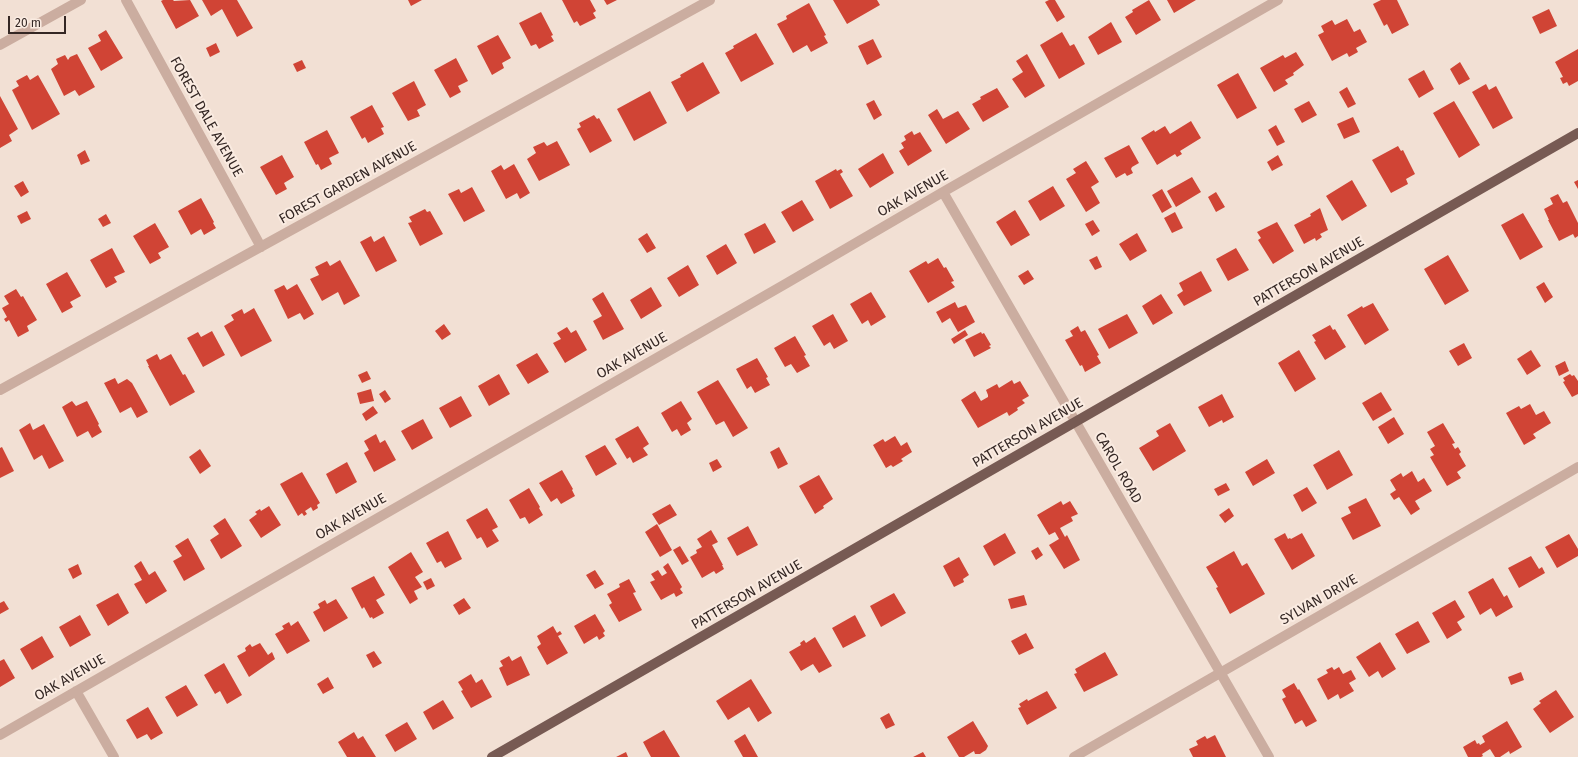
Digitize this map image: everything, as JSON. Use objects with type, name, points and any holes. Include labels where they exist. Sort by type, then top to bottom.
[{"type":"main road","name":"PATTERSON AVENUE","points":[[492,757],[1578,133]]},
{"type":"street","points":[[0,45],[81,0]]},
{"type":"street","name":"FOREST DALE AVENUE","points":[[126,0],[261,247]]},
{"type":"street","name":"FOREST GARDEN AVENUE","points":[[0,390],[710,0]]},
{"type":"street","name":"OAK AVENUE","points":[[0,735],[1278,0]]},
{"type":"street","name":"CAROL ROAD","points":[[943,192],[1269,757]]},
{"type":"street","name":"SYLVAN DRIVE","points":[[1074,757],[1578,468]]},
{"type":"street","points":[[76,691],[114,757]]},
{"type":"building","points":[[190,0],[199,16],[176,29],[161,1]]},
{"type":"building","points":[[202,0],[237,0],[253,28],[237,37],[222,9],[211,16]]},
{"type":"building","points":[[408,0],[422,0],[411,6]]},
{"type":"building","points":[[562,0],[590,0],[596,11],[593,13],[596,18],[580,26],[577,21],[574,23]]},
{"type":"building","points":[[604,0],[617,0],[607,5]]},
{"type":"building","points":[[833,0],[877,0],[880,5],[847,24]]},
{"type":"building","points":[[1055,0],[1065,17],[1057,22],[1045,2]]},
{"type":"building","points":[[1149,0],[1161,20],[1136,35],[1125,17],[1133,12],[1132,10]]},
{"type":"building","points":[[1167,0],[1196,0],[1174,13]]},
{"type":"building","points":[[1381,0],[1397,0],[1409,25],[1392,34],[1387,24],[1384,26],[1373,4]]},
{"type":"building","points":[[809,3],[826,35],[824,36],[828,43],[811,52],[807,45],[793,53],[777,24],[787,19],[786,16]]},
{"type":"building","points":[[1549,9],[1557,26],[1540,34],[1532,17]]},
{"type":"building","points":[[541,12],[553,35],[551,36],[554,41],[539,49],[536,44],[531,46],[519,23]]},
{"type":"building","points":[[1347,19],[1354,32],[1360,29],[1367,42],[1356,48],[1358,52],[1349,57],[1347,53],[1332,61],[1318,35],[1324,32],[1321,26],[1332,20],[1335,25]]},
{"type":"building","points":[[1111,22],[1122,42],[1098,55],[1088,37]]},
{"type":"building","points":[[106,30],[123,58],[101,71],[88,48],[101,41],[98,35]]},
{"type":"building","points":[[1062,32],[1070,46],[1074,44],[1085,64],[1059,79],[1040,45]]},
{"type":"building","points":[[756,33],[774,64],[741,82],[725,53],[734,48],[733,46]]},
{"type":"building","points":[[498,35],[511,58],[502,63],[504,68],[492,75],[477,46]]},
{"type":"building","points":[[873,39],[882,57],[867,65],[858,46]]},
{"type":"building","points":[[216,43],[220,52],[210,57],[206,48]]},
{"type":"building","points":[[1578,49],[1578,81],[1569,86],[1567,82],[1563,84],[1560,78],[1563,77],[1555,62]]},
{"type":"building","points":[[1296,52],[1304,65],[1293,73],[1294,75],[1285,80],[1288,84],[1274,92],[1260,68],[1283,55],[1285,58]]},
{"type":"building","points":[[77,54],[95,87],[79,96],[75,90],[64,96],[51,69],[58,64],[56,59],[65,55],[68,60],[70,57]]},
{"type":"building","points":[[1027,54],[1045,86],[1025,98],[1012,79],[1023,72],[1016,61]]},
{"type":"building","points":[[456,58],[468,81],[458,86],[461,92],[450,98],[434,70]]},
{"type":"building","points":[[302,60],[306,68],[297,72],[293,64]]},
{"type":"building","points":[[703,62],[720,93],[687,112],[671,82]]},
{"type":"building","points":[[1460,62],[1470,79],[1459,85],[1450,69]]},
{"type":"building","points":[[1424,70],[1434,89],[1419,98],[1408,79]]},
{"type":"building","points":[[1238,73],[1257,108],[1237,119],[1217,85]]},
{"type":"building","points":[[27,75],[30,80],[38,75],[60,114],[32,130],[12,90],[19,86],[16,81]]},
{"type":"building","points":[[414,81],[426,105],[417,110],[420,116],[408,121],[392,93]]},
{"type":"building","points":[[1486,84],[1489,90],[1496,86],[1513,118],[1493,129],[1472,92]]},
{"type":"building","points":[[1347,87],[1356,104],[1348,108],[1339,92]]},
{"type":"building","points":[[997,88],[1009,107],[983,122],[972,104],[981,99],[980,97]]},
{"type":"building","points":[[650,91],[667,123],[634,141],[617,109]]},
{"type":"building","points":[[0,96],[18,129],[9,135],[12,141],[0,148]]},
{"type":"building","points":[[874,100],[882,115],[874,120],[866,104]]},
{"type":"building","points":[[1309,101],[1317,115],[1302,123],[1294,109]]},
{"type":"building","points":[[1454,101],[1480,145],[1459,158],[1433,113]]},
{"type":"building","points":[[372,105],[384,127],[381,128],[384,134],[368,143],[365,137],[362,139],[350,117]]},
{"type":"building","points":[[937,109],[943,119],[958,111],[970,129],[946,144],[928,115]]},
{"type":"building","points":[[594,115],[597,119],[599,118],[612,141],[590,153],[577,129],[581,127],[579,123]]},
{"type":"building","points":[[1353,117],[1360,132],[1344,139],[1337,124]]},
{"type":"building","points":[[1191,121],[1201,138],[1180,151],[1182,154],[1177,157],[1175,154],[1157,165],[1141,138],[1154,130],[1155,132],[1165,126],[1170,134]]},
{"type":"building","points":[[1276,125],[1285,142],[1277,146],[1268,130]]},
{"type":"building","points":[[327,130],[339,153],[329,158],[332,164],[321,170],[318,164],[316,165],[304,142]]},
{"type":"building","points":[[912,131],[914,135],[920,132],[932,151],[908,166],[899,151],[904,148],[901,143],[906,140],[904,136]]},
{"type":"building","points":[[557,141],[570,165],[539,181],[527,159],[536,153],[533,147],[544,142],[547,146]]},
{"type":"building","points":[[1129,145],[1139,163],[1132,167],[1131,169],[1133,173],[1127,176],[1125,173],[1116,178],[1104,158]]},
{"type":"building","points":[[1398,146],[1401,151],[1403,150],[1415,174],[1406,179],[1408,184],[1391,193],[1372,160]]},
{"type":"building","points":[[85,150],[90,161],[81,165],[77,155]]},
{"type":"building","points":[[883,153],[894,173],[870,188],[858,169]]},
{"type":"building","points":[[282,155],[294,177],[284,183],[287,189],[276,195],[260,167]]},
{"type":"building","points":[[1278,155],[1283,165],[1272,171],[1267,162]]},
{"type":"building","points":[[1086,161],[1099,182],[1091,187],[1100,203],[1086,212],[1066,179],[1076,173],[1073,169]]},
{"type":"building","points":[[514,164],[530,193],[520,199],[517,193],[506,199],[491,171],[501,165],[504,170]]},
{"type":"building","points":[[836,169],[837,171],[841,169],[843,172],[840,174],[853,196],[830,209],[815,181]]},
{"type":"building","points":[[1192,177],[1201,192],[1176,207],[1167,191]]},
{"type":"building","points":[[1352,180],[1367,206],[1342,221],[1326,196]]},
{"type":"building","points":[[1578,180],[1578,189],[1574,182]]},
{"type":"building","points":[[23,181],[29,192],[21,197],[14,186]]},
{"type":"building","points":[[1053,186],[1065,206],[1040,221],[1028,201]]},
{"type":"building","points":[[472,187],[485,211],[464,222],[448,194],[459,189],[461,193]]},
{"type":"building","points":[[1162,189],[1172,207],[1162,213],[1152,195]]},
{"type":"building","points":[[1216,192],[1225,207],[1216,212],[1208,197]]},
{"type":"building","points":[[1558,194],[1563,203],[1567,201],[1578,223],[1578,236],[1575,238],[1573,234],[1559,241],[1548,220],[1544,209],[1553,204],[1550,198]]},
{"type":"building","points":[[201,198],[216,228],[204,235],[201,229],[191,235],[178,211]]},
{"type":"building","points":[[802,200],[814,220],[793,232],[781,212]]},
{"type":"building","points":[[1320,208],[1328,230],[1320,234],[1322,237],[1316,241],[1315,238],[1304,244],[1294,225],[1311,216],[1310,214]]},
{"type":"building","points":[[425,209],[427,212],[430,211],[443,234],[420,246],[408,223],[412,222],[409,217]]},
{"type":"building","points":[[1015,210],[1030,235],[1011,246],[996,222]]},
{"type":"building","points":[[27,211],[31,219],[21,224],[17,216]]},
{"type":"building","points":[[1175,212],[1183,228],[1172,233],[1164,218]]},
{"type":"building","points":[[1523,213],[1543,247],[1520,260],[1501,225]]},
{"type":"building","points":[[106,214],[111,223],[103,227],[98,219]]},
{"type":"building","points":[[1093,220],[1100,231],[1092,236],[1085,224]]},
{"type":"building","points":[[1277,222],[1294,251],[1273,264],[1258,240],[1261,238],[1257,232]]},
{"type":"building","points":[[155,223],[169,247],[158,253],[161,258],[150,264],[133,236]]},
{"type":"building","points":[[765,223],[776,242],[754,254],[744,234]]},
{"type":"building","points":[[647,233],[656,248],[647,253],[638,239]]},
{"type":"building","points":[[1137,233],[1147,251],[1130,261],[1119,244]]},
{"type":"building","points":[[371,236],[374,242],[384,236],[397,261],[376,272],[360,242]]},
{"type":"building","points":[[726,244],[737,263],[717,275],[706,256]]},
{"type":"building","points":[[112,248],[125,272],[114,277],[117,282],[106,288],[90,260]]},
{"type":"building","points":[[1236,248],[1249,270],[1228,281],[1216,259]]},
{"type":"building","points":[[1448,255],[1469,291],[1445,305],[1424,269]]},
{"type":"building","points":[[1097,256],[1102,267],[1095,270],[1089,260]]},
{"type":"building","points":[[938,258],[944,268],[946,267],[954,281],[951,282],[955,287],[928,303],[909,271],[926,261],[928,264]]},
{"type":"building","points":[[340,260],[360,296],[344,305],[338,292],[322,301],[310,279],[319,275],[315,267],[327,261],[330,266]]},
{"type":"building","points":[[688,265],[699,285],[679,297],[667,278]]},
{"type":"building","points":[[1028,270],[1034,279],[1024,285],[1018,276]]},
{"type":"building","points":[[1201,271],[1212,291],[1184,306],[1177,295],[1183,291],[1179,283]]},
{"type":"building","points":[[67,272],[81,296],[70,302],[73,307],[62,313],[46,284]]},
{"type":"building","points":[[1544,282],[1553,297],[1545,303],[1536,287]]},
{"type":"building","points":[[297,284],[314,314],[304,320],[300,313],[288,319],[274,290],[284,285],[287,290]]},
{"type":"building","points":[[651,287],[662,306],[641,319],[630,300]]},
{"type":"building","points":[[16,289],[21,297],[23,296],[37,320],[27,326],[29,331],[18,337],[9,320],[6,322],[4,319],[7,317],[2,308],[9,304],[4,296]]},
{"type":"building","points":[[603,292],[624,329],[603,340],[593,321],[602,316],[592,299]]},
{"type":"building","points":[[871,292],[886,317],[871,326],[868,320],[862,324],[850,304]]},
{"type":"building","points":[[1161,294],[1173,313],[1153,325],[1142,306]]},
{"type":"building","points":[[955,302],[958,308],[966,305],[975,322],[958,332],[950,318],[942,323],[936,312]]},
{"type":"building","points":[[1373,303],[1389,330],[1365,345],[1347,315],[1362,306],[1363,308]]},
{"type":"building","points":[[254,308],[272,341],[241,357],[224,326],[234,320],[231,315],[242,309],[244,314]]},
{"type":"building","points":[[833,314],[848,341],[834,349],[830,342],[824,346],[812,326]]},
{"type":"building","points":[[1127,314],[1138,333],[1109,349],[1098,329]]},
{"type":"building","points":[[444,324],[451,334],[442,340],[435,331]]},
{"type":"building","points":[[1330,325],[1333,330],[1335,329],[1346,347],[1325,360],[1314,342],[1316,341],[1312,335]]},
{"type":"building","points":[[1078,326],[1081,332],[1085,330],[1099,355],[1097,356],[1101,363],[1085,372],[1065,340],[1073,336],[1070,331]]},
{"type":"building","points":[[567,327],[571,333],[576,330],[587,350],[565,363],[553,343],[561,339],[557,333]]},
{"type":"building","points":[[965,330],[968,335],[954,344],[951,339]]},
{"type":"building","points":[[212,331],[225,355],[203,367],[187,338],[198,332],[201,337]]},
{"type":"building","points":[[981,332],[982,334],[984,333],[991,345],[989,346],[991,348],[974,357],[965,340]]},
{"type":"building","points":[[795,336],[806,355],[804,356],[810,366],[797,373],[791,364],[785,367],[774,348]]},
{"type":"building","points":[[1464,343],[1472,358],[1458,366],[1449,351]]},
{"type":"building","points":[[1299,350],[1316,379],[1295,392],[1278,363]]},
{"type":"building","points":[[1531,350],[1541,366],[1527,375],[1517,359]]},
{"type":"building","points":[[537,353],[549,372],[528,384],[516,365]]},
{"type":"building","points":[[157,354],[160,360],[171,354],[195,392],[170,406],[146,360]]},
{"type":"building","points":[[757,358],[768,377],[766,378],[770,385],[755,393],[751,386],[747,389],[736,369]]},
{"type":"building","points":[[1565,361],[1569,371],[1559,376],[1555,366]]},
{"type":"building","points":[[367,371],[371,379],[362,383],[358,375]]},
{"type":"building","points":[[499,374],[510,394],[489,406],[478,386]]},
{"type":"building","points":[[1570,374],[1572,376],[1574,375],[1578,381],[1578,394],[1572,397],[1563,382],[1565,381],[1563,378]]},
{"type":"building","points":[[115,378],[118,384],[127,379],[132,383],[148,412],[137,418],[131,407],[120,413],[104,383]]},
{"type":"building","points":[[718,380],[748,428],[733,437],[724,421],[716,425],[697,392]]},
{"type":"building","points":[[1012,380],[1014,384],[1020,381],[1029,396],[1022,400],[1025,403],[1009,416],[1007,412],[978,428],[961,400],[975,391],[981,401],[988,397],[986,390],[997,384],[999,388]]},
{"type":"building","points":[[371,389],[374,401],[360,404],[357,393]]},
{"type":"building","points":[[385,390],[391,399],[385,403],[379,394]]},
{"type":"building","points":[[1381,392],[1392,410],[1373,421],[1362,403]]},
{"type":"building","points":[[1222,394],[1234,417],[1223,423],[1222,420],[1209,427],[1198,407]]},
{"type":"building","points":[[461,396],[472,416],[450,428],[439,408]]},
{"type":"building","points":[[72,401],[76,406],[87,401],[102,432],[92,438],[88,431],[77,437],[62,407]]},
{"type":"building","points":[[681,401],[692,419],[687,423],[691,430],[681,436],[677,429],[672,432],[661,413]]},
{"type":"building","points":[[1530,404],[1536,415],[1544,411],[1551,423],[1533,434],[1536,438],[1524,445],[1506,413],[1519,406],[1521,409]]},
{"type":"building","points":[[373,406],[378,413],[366,421],[362,414]]},
{"type":"building","points":[[1394,417],[1404,434],[1388,444],[1378,427]]},
{"type":"building","points":[[423,419],[433,438],[412,450],[401,431]]},
{"type":"building","points":[[30,423],[33,430],[44,424],[64,461],[49,469],[42,455],[34,460],[19,430]]},
{"type":"building","points":[[1170,423],[1186,451],[1153,471],[1139,448],[1159,436],[1156,431]]},
{"type":"building","points":[[1443,423],[1455,443],[1452,444],[1455,449],[1458,447],[1461,452],[1459,454],[1466,466],[1457,472],[1461,478],[1447,486],[1430,457],[1434,455],[1430,449],[1435,446],[1427,432]]},
{"type":"building","points":[[638,426],[649,444],[643,448],[648,455],[633,463],[630,457],[627,459],[615,439]]},
{"type":"building","points":[[376,434],[380,443],[385,440],[396,460],[374,472],[364,453],[369,450],[364,441]]},
{"type":"building","points":[[895,436],[901,446],[907,442],[912,452],[901,459],[903,461],[893,467],[891,465],[886,468],[873,445],[883,439],[885,442]]},
{"type":"building","points":[[605,445],[617,464],[596,476],[585,456]]},
{"type":"building","points":[[2,447],[14,471],[0,478],[0,448]]},
{"type":"building","points":[[779,447],[788,464],[778,469],[770,452]]},
{"type":"building","points":[[200,449],[211,466],[200,474],[189,457]]},
{"type":"building","points":[[1339,450],[1353,475],[1327,490],[1313,465]]},
{"type":"building","points":[[717,459],[722,467],[713,472],[709,463]]},
{"type":"building","points":[[1267,459],[1275,473],[1253,486],[1245,472]]},
{"type":"building","points":[[347,462],[357,482],[336,494],[326,474]]},
{"type":"building","points":[[562,470],[573,489],[572,490],[575,496],[561,504],[557,498],[551,502],[539,483]]},
{"type":"building","points":[[1412,471],[1418,482],[1424,478],[1432,491],[1415,501],[1420,509],[1411,515],[1399,497],[1394,500],[1390,494],[1396,490],[1390,480],[1401,473],[1403,477]]},
{"type":"building","points":[[302,472],[320,503],[317,505],[318,508],[313,511],[311,507],[305,511],[307,514],[304,516],[302,513],[298,516],[280,484]]},
{"type":"building","points":[[819,475],[833,499],[815,514],[799,486]]},
{"type":"building","points":[[1226,483],[1230,490],[1218,496],[1214,489]]},
{"type":"building","points":[[1307,487],[1317,503],[1302,512],[1293,495]]},
{"type":"building","points":[[529,488],[543,515],[529,524],[525,517],[520,519],[509,500]]},
{"type":"building","points":[[1366,498],[1381,526],[1353,540],[1341,518],[1351,513],[1348,507]]},
{"type":"building","points":[[1061,501],[1063,505],[1070,501],[1078,514],[1071,517],[1073,521],[1060,528],[1065,537],[1067,535],[1080,560],[1064,569],[1049,545],[1059,539],[1055,532],[1049,535],[1037,515]]},
{"type":"building","points":[[670,504],[677,515],[659,525],[652,514]]},
{"type":"building","points":[[269,506],[281,525],[261,538],[249,520],[257,514],[255,512],[260,509],[261,511]]},
{"type":"building","points":[[487,508],[498,527],[492,530],[499,541],[487,548],[481,537],[477,539],[466,520]]},
{"type":"building","points":[[1229,508],[1234,516],[1225,523],[1219,515]]},
{"type":"building","points":[[225,518],[242,546],[221,559],[210,540],[219,534],[213,526]]},
{"type":"building","points":[[657,524],[672,550],[660,557],[645,532]]},
{"type":"building","points":[[748,526],[758,545],[737,556],[727,538]]},
{"type":"building","points":[[711,530],[718,542],[712,545],[724,569],[716,574],[714,571],[702,578],[690,557],[697,553],[696,550],[702,547],[697,539]]},
{"type":"building","points":[[448,531],[462,559],[445,568],[441,561],[437,563],[426,543]]},
{"type":"building","points":[[1005,533],[1016,553],[994,566],[983,546]]},
{"type":"building","points":[[1285,533],[1288,539],[1291,539],[1302,533],[1315,556],[1292,570],[1274,539]]},
{"type":"building","points":[[1569,534],[1578,549],[1578,556],[1557,568],[1545,547]]},
{"type":"building","points":[[188,538],[205,569],[184,581],[173,561],[182,556],[175,546]]},
{"type":"building","points":[[680,546],[689,561],[682,565],[673,550]]},
{"type":"building","points":[[1038,547],[1043,555],[1036,560],[1031,551]]},
{"type":"building","points":[[1234,551],[1242,566],[1247,563],[1265,594],[1230,614],[1216,588],[1218,587],[1206,567]]},
{"type":"building","points":[[411,552],[423,572],[415,577],[422,587],[414,591],[418,599],[410,604],[388,567]]},
{"type":"building","points":[[1531,556],[1539,569],[1542,567],[1545,573],[1519,588],[1508,568]]},
{"type":"building","points":[[959,557],[969,575],[963,579],[964,582],[954,587],[943,566]]},
{"type":"building","points":[[141,561],[149,575],[155,571],[167,591],[146,604],[134,584],[142,580],[134,566]]},
{"type":"building","points":[[668,563],[682,587],[680,589],[683,593],[676,597],[674,593],[661,600],[650,582],[655,580],[651,574],[658,570],[662,576],[667,573],[663,567]]},
{"type":"building","points":[[78,564],[82,574],[73,579],[68,569]]},
{"type":"building","points":[[595,570],[604,584],[595,589],[586,575]]},
{"type":"building","points":[[374,576],[385,595],[376,600],[384,613],[373,619],[372,617],[370,618],[364,607],[362,609],[351,588]]},
{"type":"building","points":[[431,578],[435,586],[427,590],[423,582]]},
{"type":"building","points":[[1493,578],[1504,597],[1507,595],[1513,607],[1496,617],[1491,608],[1480,615],[1468,592]]},
{"type":"building","points":[[629,579],[636,592],[633,593],[642,610],[619,622],[609,605],[612,603],[607,594],[620,587],[619,584]]},
{"type":"building","points":[[118,593],[129,613],[108,626],[96,605]]},
{"type":"building","points":[[894,593],[906,613],[881,627],[870,606]]},
{"type":"building","points":[[1024,595],[1027,605],[1011,609],[1008,599]]},
{"type":"building","points":[[464,598],[471,608],[459,615],[453,605]]},
{"type":"building","points":[[336,599],[348,618],[324,632],[313,612],[320,608],[318,604],[325,600],[327,604]]},
{"type":"building","points":[[1455,600],[1465,617],[1457,622],[1462,630],[1447,639],[1432,613]]},
{"type":"building","points":[[4,601],[9,609],[0,614],[0,603]]},
{"type":"building","points":[[595,614],[605,631],[603,633],[605,636],[599,640],[597,636],[584,644],[574,626]]},
{"type":"building","points":[[80,615],[91,635],[70,647],[59,627]]},
{"type":"building","points":[[855,615],[866,636],[843,648],[832,628]]},
{"type":"building","points":[[298,621],[310,641],[287,654],[275,634],[284,629],[282,626],[289,622],[291,626]]},
{"type":"building","points":[[1418,621],[1430,642],[1407,654],[1395,634]]},
{"type":"building","points":[[553,626],[557,633],[560,631],[562,634],[558,636],[568,653],[547,665],[537,647],[541,644],[537,636]]},
{"type":"building","points":[[1026,633],[1034,648],[1019,655],[1011,641]]},
{"type":"building","points":[[42,636],[54,657],[32,670],[20,649]]},
{"type":"building","points":[[815,637],[832,666],[819,673],[813,664],[801,671],[789,652],[801,645],[800,643],[804,640],[806,643]]},
{"type":"building","points":[[1380,642],[1396,669],[1382,678],[1378,671],[1369,677],[1356,657]]},
{"type":"building","points":[[260,643],[268,655],[272,652],[275,659],[249,677],[237,656],[246,651],[245,648],[250,644],[252,647]]},
{"type":"building","points":[[374,651],[382,663],[373,668],[366,655]]},
{"type":"building","points":[[1105,652],[1118,675],[1084,692],[1074,674],[1077,673],[1075,669]]},
{"type":"building","points":[[509,656],[512,661],[521,656],[530,675],[507,686],[499,668],[503,666],[500,661]]},
{"type":"building","points":[[4,659],[15,678],[0,687],[0,661]]},
{"type":"building","points":[[224,663],[242,695],[227,704],[220,691],[215,694],[204,675]]},
{"type":"building","points":[[1332,667],[1334,670],[1339,667],[1343,674],[1351,670],[1356,679],[1349,683],[1354,691],[1340,699],[1338,694],[1328,700],[1317,679],[1328,673],[1326,670]]},
{"type":"building","points":[[1521,672],[1524,680],[1511,685],[1508,677]]},
{"type":"building","points":[[471,674],[476,683],[482,679],[492,697],[471,708],[461,691],[463,690],[458,682]]},
{"type":"building","points":[[328,677],[334,688],[323,694],[317,684]]},
{"type":"building","points":[[751,679],[772,713],[758,722],[749,707],[728,720],[716,701]]},
{"type":"building","points":[[1294,683],[1317,721],[1306,727],[1302,720],[1295,724],[1282,699],[1286,697],[1282,690]]},
{"type":"building","points":[[186,685],[198,705],[177,717],[165,697]]},
{"type":"building","points":[[1556,690],[1574,717],[1550,733],[1533,709],[1541,703],[1539,701]]},
{"type":"building","points":[[1047,691],[1057,708],[1027,725],[1018,708],[1021,707],[1019,704]]},
{"type":"building","points":[[443,700],[454,718],[433,730],[423,712]]},
{"type":"building","points":[[148,707],[163,733],[151,740],[147,734],[137,739],[126,720]]},
{"type":"building","points":[[889,713],[895,725],[886,729],[880,718]]},
{"type":"building","points":[[973,721],[988,746],[986,750],[980,754],[975,754],[974,751],[964,757],[959,757],[947,737]]},
{"type":"building","points":[[1507,721],[1522,747],[1510,754],[1509,751],[1500,757],[1495,757],[1490,749],[1482,754],[1483,756],[1481,757],[1468,757],[1463,747],[1475,740],[1477,744],[1479,743],[1480,745],[1485,742],[1482,736]]},
{"type":"building","points":[[407,722],[417,739],[395,752],[385,735]]},
{"type":"building","points":[[664,730],[680,757],[651,757],[643,742]]},
{"type":"building","points":[[354,732],[358,739],[363,736],[376,757],[347,757],[338,742]]},
{"type":"building","points":[[745,734],[758,757],[743,757],[734,741]]},
{"type":"building","points":[[1215,735],[1226,757],[1193,757],[1189,749],[1198,745],[1196,741],[1205,736],[1207,739]]},
{"type":"building","points":[[626,752],[628,757],[616,757]]},
{"type":"building","points":[[923,752],[926,757],[913,757]]}]
